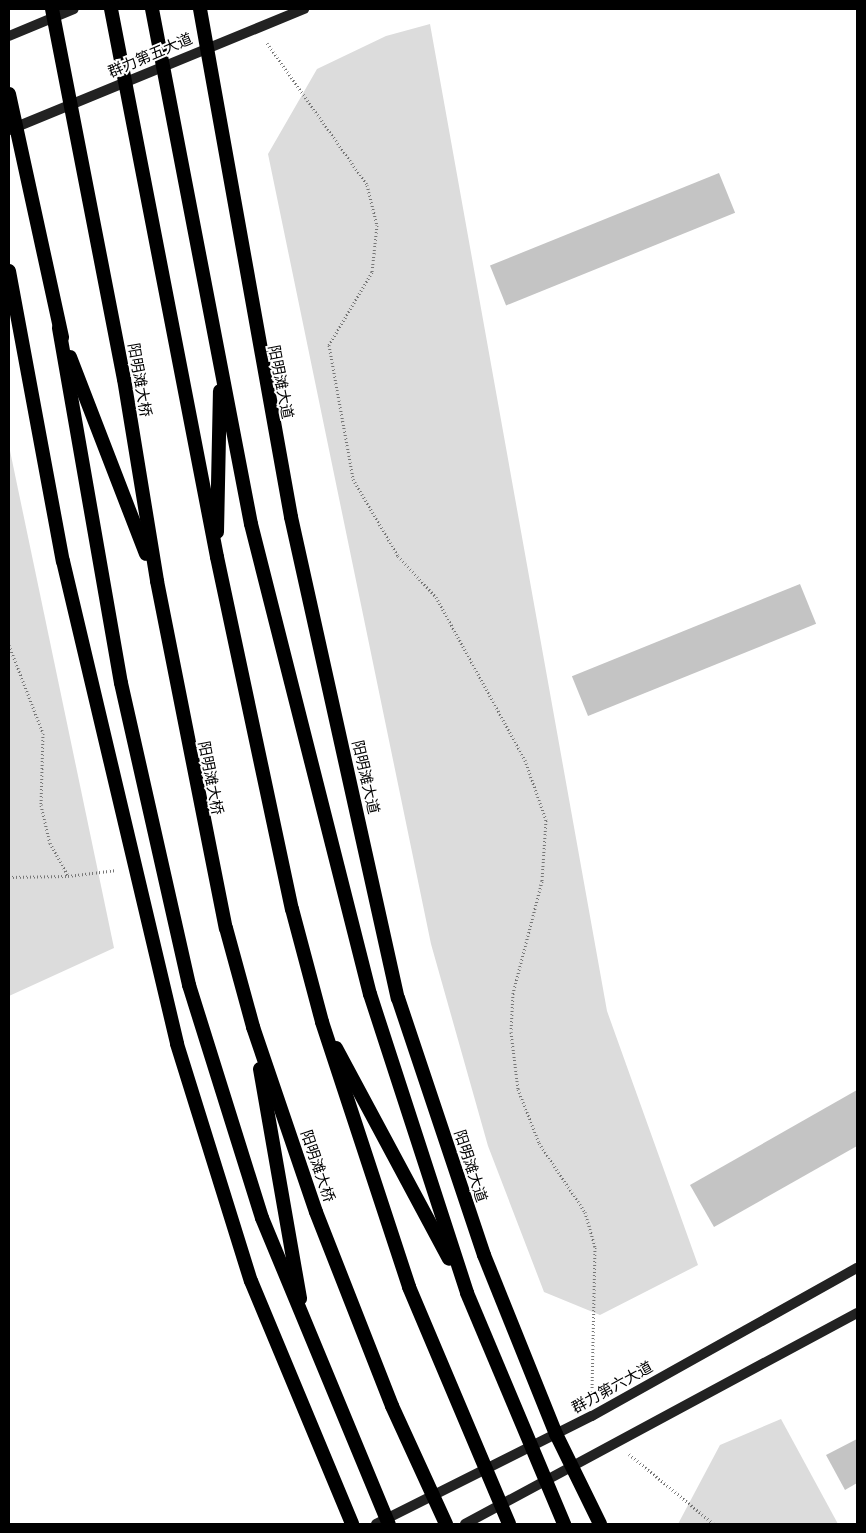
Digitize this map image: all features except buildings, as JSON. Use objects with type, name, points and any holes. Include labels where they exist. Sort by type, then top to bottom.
[{"type":"highway","name":"阳明滩大桥","points":[[52,9],[124,380],[157,581],[198,801],[253,1026],[316,1212],[392,1406],[446,1524]]},
{"type":"highway","points":[[111,9],[217,558],[292,909],[322,1022],[409,1287],[509,1524]]},
{"type":"highway","points":[[152,9],[251,524],[370,994],[466,1292],[564,1524]]},
{"type":"highway","name":"阳明滩大道","points":[[200,9],[290,507],[398,998],[484,1255],[556,1434],[600,1524]]},
{"type":"highway","points":[[9,94],[59,328],[121,683],[189,985],[241,1156],[306,1330],[389,1524]]},
{"type":"highway","points":[[9,271],[63,561],[132,868],[176,1044],[251,1281],[352,1524]]},
{"type":"highway","points":[[59,328],[157,581]]},
{"type":"highway","points":[[217,558],[220,360]]},
{"type":"highway","points":[[322,1022],[466,1292]]},
{"type":"highway","points":[[253,1026],[306,1330]]},
{"type":"main road","points":[[9,36],[74,9]]},
{"type":"main road","name":"群力第五大道","points":[[9,130],[304,9]]},
{"type":"main road","name":"群力第六大道","points":[[376,1524],[592,1416],[857,1268]]},
{"type":"main road","points":[[465,1524],[618,1444],[857,1313]]},
{"type":"path","points":[[256,28],[367,185],[377,225],[372,272],[329,345],[353,479],[398,556],[436,597],[525,760],[546,820],[542,881],[512,993],[511,1032],[518,1089],[539,1142],[585,1212],[594,1247],[592,1416]]},
{"type":"path","points":[[9,645],[43,733],[41,805],[50,842],[68,876]]},
{"type":"path","points":[[9,877],[68,876],[132,868]]},
{"type":"path","points":[[618,1444],[714,1524]]},
{"type":"shaded area","points":[[430,24],[607,1011],[698,1265],[600,1315],[544,1292],[488,1146],[431,944],[268,154],[317,69],[386,36]]},
{"type":"shaded area","points":[[9,446],[114,948],[9,996]]},
{"type":"shaded area","points":[[781,1419],[838,1524],[678,1524],[720,1445]]}]
